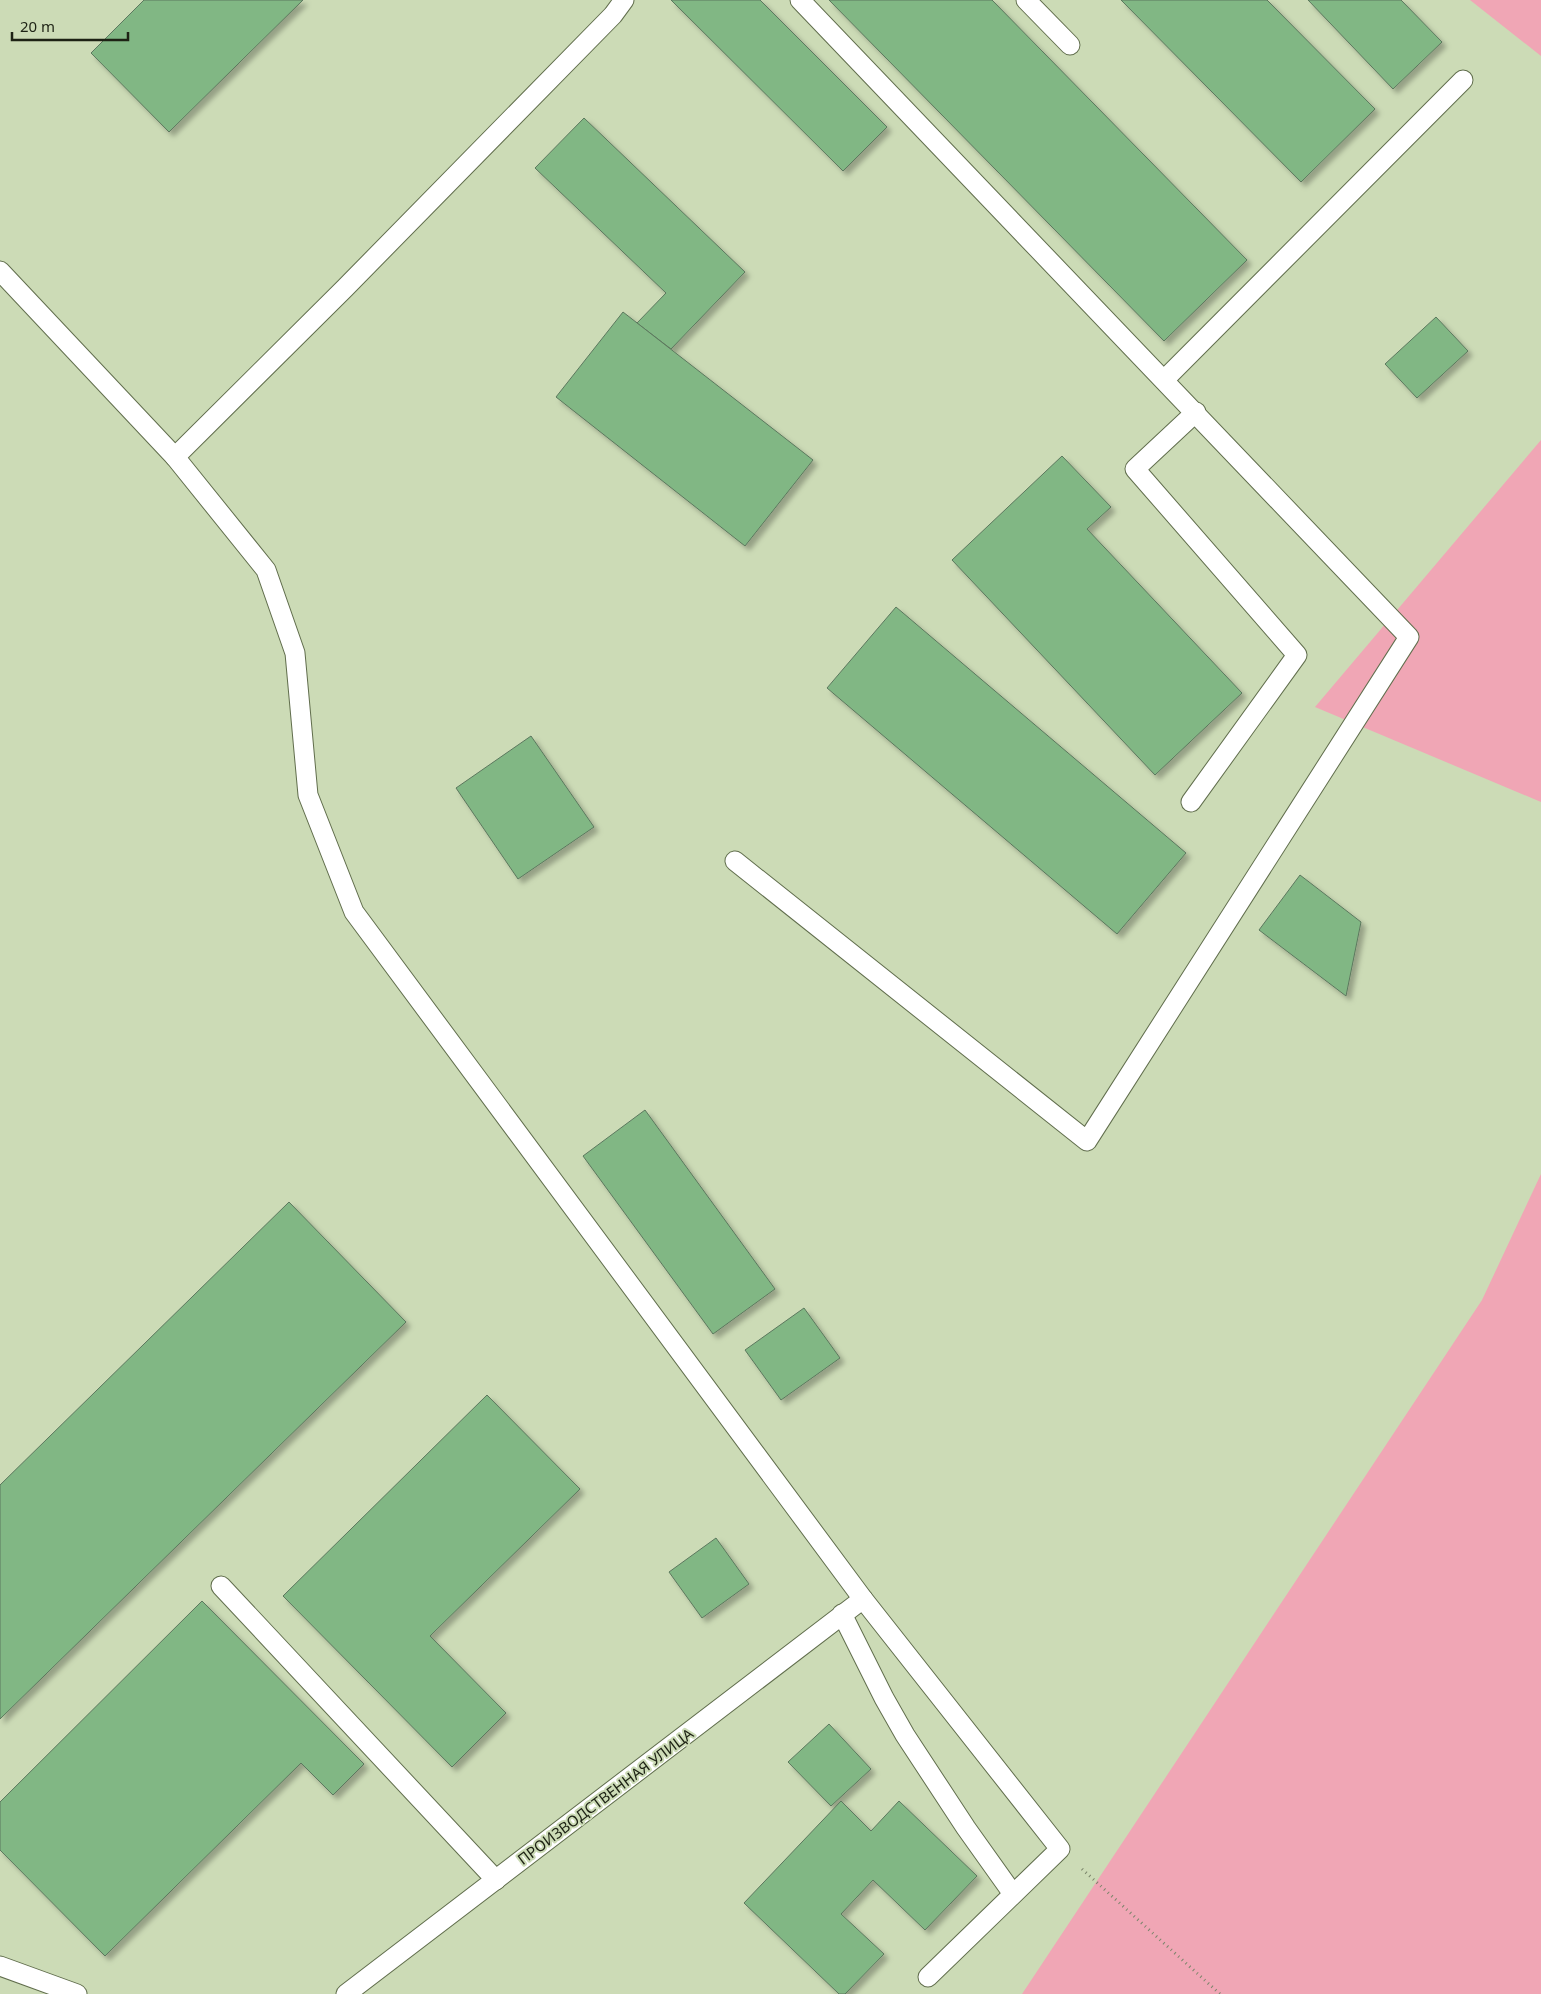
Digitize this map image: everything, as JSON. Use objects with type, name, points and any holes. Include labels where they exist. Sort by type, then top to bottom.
[{"type":"lane","points":[[175,457],[345,288],[613,15],[624,0]]},
{"type":"lane","points":[[735,861],[1087,1141],[1409,637],[1196,412],[800,0]]},
{"type":"lane","points":[[1026,0],[1070,45]]},
{"type":"lane","points":[[1164,380],[1463,80]]},
{"type":"lane","points":[[0,271],[175,457],[266,570],[295,653],[308,795],[354,912],[863,1598],[1060,1849],[928,1977]]},
{"type":"lane","points":[[1191,802],[1297,655],[1135,469],[1196,412]]},
{"type":"lane","points":[[221,1586],[496,1880]]},
{"type":"lane","name":"ПРОИЗВОДСТВЕННАЯ УЛИЦА","points":[[346,1994],[863,1598]]},
{"type":"lane","points":[[842,1614],[884,1698],[905,1735],[966,1828],[1013,1894]]},
{"type":"lane","points":[[0,1966],[77,1994]]},
{"type":"path","points":[[1060,1849],[1220,1994]]},
{"type":"shaded area","points":[[1470,0],[1541,0],[1541,56]]},
{"type":"shaded area","points":[[1541,440],[1541,802],[1315,707]]},
{"type":"shaded area","points":[[1541,1174],[1541,1994],[1022,1994],[1482,1300]]},
{"type":"building","points":[[144,0],[303,0],[169,132],[91,53]]},
{"type":"building","points":[[671,0],[760,0],[887,127],[843,171]]},
{"type":"building","points":[[829,0],[992,0],[1247,260],[1164,341]]},
{"type":"building","points":[[1121,0],[1267,0],[1375,109],[1301,182]]},
{"type":"building","points":[[1308,0],[1401,0],[1442,42],[1393,89]]},
{"type":"building","points":[[584,118],[745,272],[671,349],[637,323],[666,293],[535,168]]},
{"type":"building","points":[[623,312],[813,460],[745,546],[556,397]]},
{"type":"building","points":[[1436,317],[1468,351],[1417,398],[1385,364]]},
{"type":"building","points":[[1062,456],[1111,507],[1087,529],[1242,693],[1155,775],[952,560]]},
{"type":"building","points":[[896,607],[1186,853],[1117,934],[827,688]]},
{"type":"building","points":[[531,736],[594,827],[518,879],[456,788]]},
{"type":"building","points":[[1300,875],[1361,922],[1346,996],[1259,930]]},
{"type":"building","points":[[645,1110],[775,1289],[713,1334],[583,1156]]},
{"type":"building","points":[[289,1202],[406,1322],[0,1719],[0,1485]]},
{"type":"building","points":[[804,1308],[840,1358],[781,1400],[745,1350]]},
{"type":"building","points":[[487,1395],[580,1489],[430,1636],[506,1713],[452,1767],[283,1596]]},
{"type":"building","points":[[716,1538],[749,1584],[702,1618],[669,1572]]},
{"type":"building","points":[[202,1601],[364,1764],[333,1795],[301,1763],[105,1956],[0,1850],[0,1802]]},
{"type":"building","points":[[829,1724],[871,1769],[831,1806],[788,1762]]},
{"type":"building","points":[[841,1801],[871,1831],[899,1801],[977,1876],[925,1930],[873,1880],[841,1914],[884,1954],[845,1994],[839,1994],[744,1903]]}]
